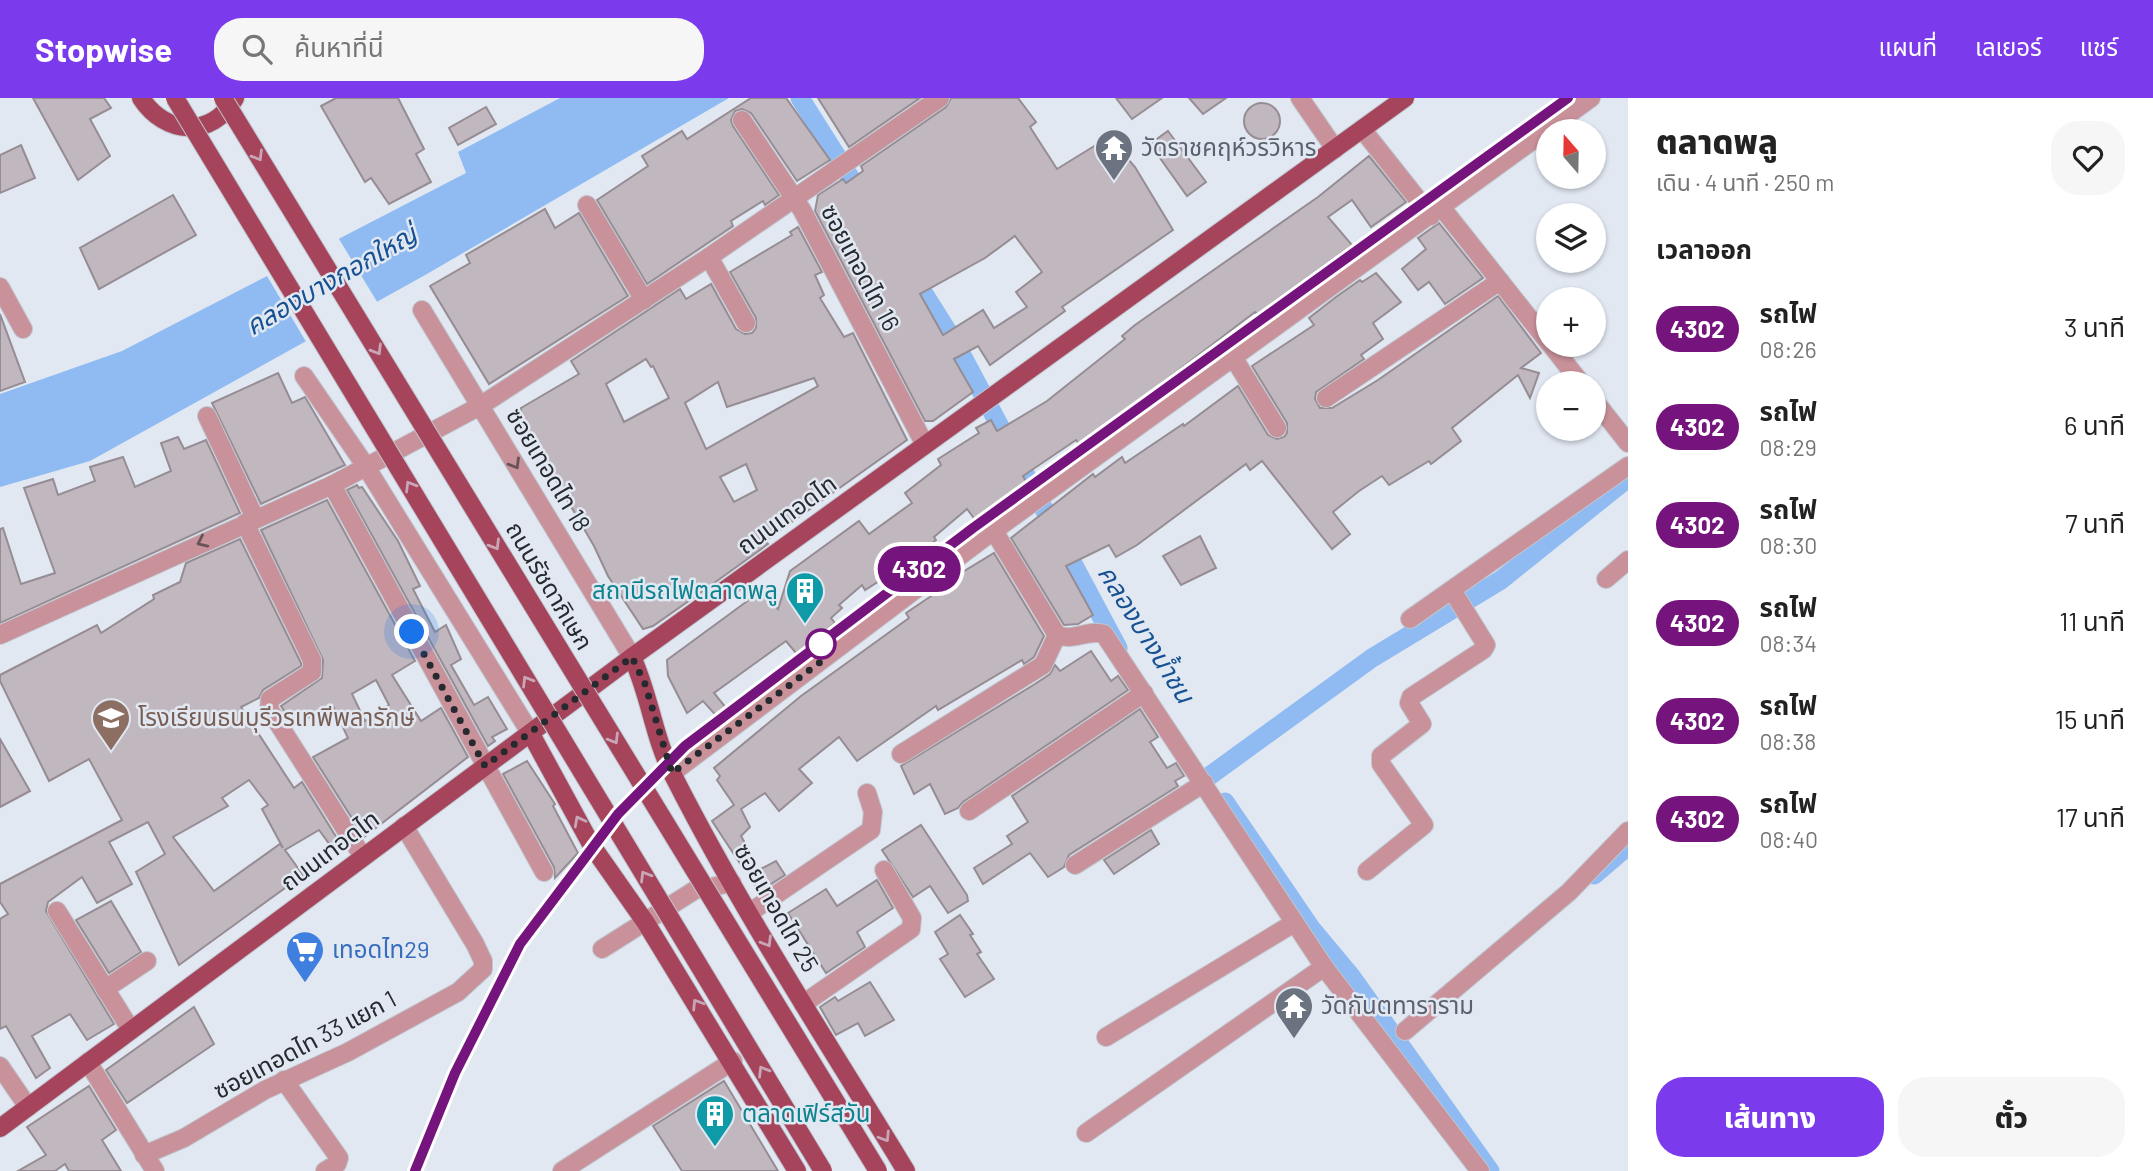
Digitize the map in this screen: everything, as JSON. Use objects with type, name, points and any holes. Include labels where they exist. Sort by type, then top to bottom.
[{"type":"main road","points":[[141,98],[157,118],[169,124],[194,127],[220,117],[235,98]]},
{"type":"main road","points":[[175,98],[823,1171]]},
{"type":"main road","name":"ถนนรัชดาภิเษก","points":[[223,98],[878,1171]]},
{"type":"main road","name":"ถนนเทอดไท","points":[[0,1128],[632,657],[1405,98]]},
{"type":"main road","name":"ซอยเทอดไท 25","points":[[632,657],[645,684],[672,773],[749,913],[906,1171]]},
{"type":"main road","points":[[531,734],[592,846],[646,923],[797,1171]]},
{"type":"street","points":[[0,635],[332,485],[480,405],[709,257],[940,98]]},
{"type":"street","points":[[1300,98],[1335,149]]},
{"type":"street","points":[[672,773],[994,531],[1591,98]]},
{"type":"street","name":"ซอยเทอดไท 16","points":[[741,120],[795,198],[925,445]]},
{"type":"street","points":[[1362,129],[1500,281],[1536,326]]},
{"type":"street","points":[[587,205],[644,300]]},
{"type":"street","points":[[709,257],[746,324]]},
{"type":"street","points":[[1326,397],[1500,281]]},
{"type":"street","points":[[0,287],[23,329]]},
{"type":"street","name":"ซอยเทอดไท 18","points":[[422,310],[632,657]]},
{"type":"street","points":[[1233,357],[1277,428]]},
{"type":"street","points":[[1560,357],[1571,371]]},
{"type":"street","points":[[304,376],[365,465],[531,734]]},
{"type":"street","points":[[1606,415],[1628,443]]},
{"type":"street","points":[[207,416],[313,667],[312,672],[270,699],[269,709],[363,857]]},
{"type":"street","points":[[1410,619],[1458,600],[1628,466]]},
{"type":"street","points":[[332,485],[544,872]]},
{"type":"street","points":[[994,531],[1056,635],[1063,638],[1088,632],[1104,634],[1324,967],[1480,1171]]},
{"type":"street","points":[[1605,579],[1628,560]]},
{"type":"street","points":[[1367,871],[1424,825],[1381,764],[1381,756],[1422,724],[1409,703],[1410,697],[1483,650],[1486,641],[1458,600]]},
{"type":"street","points":[[901,754],[1043,666],[1056,635]]},
{"type":"street","points":[[969,811],[1144,693]]},
{"type":"street","points":[[1075,865],[1204,783]]},
{"type":"street","points":[[749,913],[871,830],[873,812],[867,793]]},
{"type":"street","name":"ซอยเทอดไท 33 แยก 1","points":[[144,1155],[184,1138],[284,1080],[348,1052],[457,992],[483,969],[483,961],[475,944],[404,826]]},
{"type":"street","points":[[1405,1031],[1569,892],[1628,831]]},
{"type":"street","points":[[803,1003],[911,929],[912,918],[884,870]]},
{"type":"street","points":[[602,949],[695,891],[732,883]]},
{"type":"street","points":[[57,911],[131,1030]]},
{"type":"street","points":[[1106,1037],[1294,923]]},
{"type":"street","points":[[105,989],[147,961]]},
{"type":"street","points":[[1086,1133],[1324,967]]},
{"type":"street","points":[[88,1062],[155,1171]]},
{"type":"street","points":[[562,1171],[733,1062]]},
{"type":"street","points":[[0,1066],[28,1107]]},
{"type":"street","points":[[284,1080],[336,1152],[331,1167]]},
{"type":"water","name":"คลองบางกอกใหญ่","points":[[560,98],[729,98],[427,274],[90,461],[0,487],[0,394],[122,351],[466,173],[458,152]]},
{"type":"pier","points":[[336,234],[379,305],[308,345],[264,271]]},
{"type":"building","points":[[33,98],[104,98],[111,108],[90,119],[110,156],[78,180]]},
{"type":"building","points":[[336,98],[398,98],[424,149],[416,154],[431,182],[389,204],[371,178],[365,182],[321,106]]},
{"type":"building","points":[[751,98],[786,98],[830,160],[797,181],[751,113],[742,109],[735,111],[731,120],[733,126],[779,195],[765,205],[763,201],[731,221],[733,226],[647,284],[597,200],[648,166],[642,156],[682,131],[687,139]]},
{"type":"building","points":[[818,98],[920,98],[849,147]]},
{"type":"building","points":[[951,98],[1018,98],[1036,122],[1030,127],[1057,169],[1109,137],[1135,167],[1173,230],[1062,307],[1065,311],[990,365],[978,346],[954,359],[973,392],[933,421],[925,421],[815,211],[818,195],[843,179],[846,183],[863,171],[861,166],[946,107]],"holes":[[[1015,236],[1042,272],[1016,292],[1027,307],[994,328],[983,310],[943,335],[920,294],[985,258]]]},
{"type":"building","points":[[1116,98],[1162,98],[1132,119]]},
{"type":"building","points":[[1189,98],[1226,98],[1203,114]]},
{"type":"building","points":[[1262,103],[1275,108],[1280,121],[1275,134],[1262,139],[1249,134],[1244,121],[1249,108]]},
{"type":"building","points":[[486,107],[496,124],[458,145],[449,128]]},
{"type":"building","points":[[1168,131],[1206,182],[1187,196],[1150,144]]},
{"type":"building","points":[[21,145],[35,178],[0,193],[0,155]]},
{"type":"building","points":[[1369,156],[1406,202],[1371,227],[1352,200],[1328,217],[1352,245],[1257,314],[1255,312],[1080,445],[1076,440],[1023,476],[1028,485],[1016,494],[976,521],[967,509],[934,537],[936,540],[911,558],[915,564],[899,577],[895,571],[865,590],[862,585],[839,605],[842,608],[831,618],[835,623],[796,653],[786,641],[714,693],[731,714],[721,721],[703,701],[687,713],[668,676],[667,660],[761,591],[778,609],[790,571],[859,521],[869,534],[912,503],[905,493],[941,465],[938,459],[979,433],[976,428],[991,420],[997,431],[1047,401],[1125,339],[1122,336],[1135,325],[1318,197]]},
{"type":"building","points":[[173,195],[196,235],[99,289],[80,248]]},
{"type":"building","points":[[545,209],[555,228],[579,213],[628,296],[489,384],[430,286],[470,263],[466,255]]},
{"type":"building","points":[[1439,223],[1483,278],[1445,304],[1429,282],[1418,290],[1402,269],[1426,249],[1418,238]]},
{"type":"building","points":[[798,227],[822,272],[815,275],[824,295],[820,298],[844,337],[853,333],[907,440],[765,541],[768,544],[710,586],[653,626],[643,629],[608,576],[594,546],[530,436],[521,417],[521,408],[579,374],[571,361],[680,289],[686,299],[711,284],[736,329],[745,334],[752,333],[756,328],[756,318],[730,272],[792,235],[790,232]],"holes":[[[646,359],[651,367],[653,366],[669,398],[624,422],[606,384]],[[814,378],[818,386],[706,449],[685,403],[718,382],[727,407]],[[746,464],[757,490],[734,502],[720,477]]]},
{"type":"building","points":[[1376,273],[1401,302],[1373,323],[1383,339],[1361,355],[1364,359],[1316,392],[1315,399],[1320,408],[1332,408],[1378,380],[1498,296],[1536,346],[1536,357],[1521,368],[1536,372],[1530,398],[1518,375],[1452,428],[1461,441],[1431,464],[1429,461],[1389,485],[1382,476],[1359,491],[1333,512],[1350,534],[1332,549],[1262,461],[1250,470],[1246,464],[1137,545],[1116,557],[1109,545],[1066,566],[1093,615],[1078,624],[1064,625],[1011,538],[1093,474],[1095,477],[1122,457],[1125,463],[1183,424],[1184,426],[1238,386],[1268,435],[1277,439],[1284,437],[1287,423],[1252,366],[1314,325],[1309,318],[1360,280],[1362,282]]},
{"type":"building","points":[[0,314],[25,382],[0,391]]},
{"type":"building","points":[[278,373],[292,403],[305,397],[345,465],[261,504],[212,403]]},
{"type":"building","points":[[178,437],[184,449],[206,440],[240,513],[0,623],[0,529],[3,528],[21,584],[55,573],[24,488],[53,479],[58,495],[95,481],[90,467],[123,457],[135,487],[171,471],[161,443]]},
{"type":"building","points":[[357,485],[362,487],[398,541],[420,586],[413,589],[435,632],[446,625],[461,659],[451,665],[474,705],[488,697],[507,729],[492,737],[495,741],[488,746],[347,490]]},
{"type":"building","points":[[327,500],[415,661],[392,675],[421,721],[441,708],[468,757],[364,837],[313,757],[348,738],[333,706],[293,725],[281,706],[322,678],[323,660],[261,530]],"holes":[[[376,680],[389,705],[365,721],[352,694]]]},
{"type":"building","points":[[1200,536],[1216,568],[1181,585],[1163,556]]},
{"type":"building","points":[[240,539],[301,663],[301,666],[263,690],[259,698],[241,707],[294,788],[302,782],[340,843],[333,849],[319,830],[285,850],[303,875],[179,965],[136,872],[165,854],[148,822],[109,842],[132,884],[97,903],[82,877],[48,902],[46,911],[114,1024],[87,1040],[70,1014],[32,1036],[50,1068],[36,1078],[6,1026],[0,1029],[0,919],[8,914],[0,902],[0,884],[122,820],[89,759],[49,781],[0,681],[0,675],[97,625],[101,633],[154,599],[153,595],[180,582],[186,563]],"holes":[[[249,780],[268,805],[262,809],[283,848],[280,844],[214,891],[173,837],[228,806],[222,798]]]},
{"type":"building","points":[[994,553],[1044,636],[1034,657],[1024,664],[1022,660],[938,710],[936,706],[857,761],[839,737],[799,769],[812,783],[779,811],[765,793],[741,809],[750,827],[741,836],[755,861],[743,868],[712,821],[734,805],[717,780],[720,776],[714,768],[801,696],[909,618],[906,613],[940,590],[938,587]]},
{"type":"building","points":[[1091,651],[1111,681],[1118,676],[1128,690],[958,808],[945,814],[930,784],[914,794],[901,766],[1035,684],[1050,674],[1055,665],[1060,671]]},
{"type":"building","points":[[1140,709],[1158,737],[1150,742],[1167,768],[1176,763],[1184,776],[1175,781],[1178,786],[1069,855],[1064,867],[1048,877],[1030,853],[983,884],[974,868],[1012,844],[1007,836],[1028,822],[1012,796]]},
{"type":"building","points":[[0,739],[30,791],[0,807]]},
{"type":"building","points":[[527,761],[555,804],[553,806],[578,853],[555,878],[554,867],[503,774]]},
{"type":"building","points":[[921,825],[967,895],[968,901],[948,913],[930,886],[913,897],[882,850]]},
{"type":"building","points":[[1151,830],[1159,844],[1114,874],[1104,860]]},
{"type":"building","points":[[776,861],[785,875],[759,892],[749,875]]},
{"type":"building","points":[[877,880],[893,908],[857,932],[865,947],[826,973],[788,913],[826,889],[837,906]]},
{"type":"building","points":[[111,901],[141,952],[109,973],[76,920]]},
{"type":"building","points":[[960,915],[981,952],[977,954],[994,979],[965,997],[940,959],[948,954],[935,932]]},
{"type":"building","points":[[870,982],[894,1020],[865,1036],[858,1023],[836,1035],[820,1007],[835,997],[838,1001]]},
{"type":"building","points":[[194,1007],[214,1044],[127,1103],[106,1070]]},
{"type":"building","name":"ตลาดเฟิร์สวัน","points":[[724,1081],[778,1171],[682,1171],[653,1126]]},
{"type":"building","points":[[89,1086],[116,1130],[102,1140],[121,1171],[69,1171],[65,1164],[55,1171],[18,1171],[46,1155],[27,1127]]},
{"type":"waterway","name":"คลองบางน้ำชน","points":[[800,98],[865,201]]},
{"type":"waterway","name":"คลองบางน้ำชน","points":[[909,270],[957,346],[1118,648]]},
{"type":"waterway","points":[[1208,777],[1372,658],[1501,580],[1628,478]]},
{"type":"waterway","name":"คลองบางน้ำชน","points":[[1225,802],[1311,928],[1351,976],[1490,1171]]},
{"type":"waterway","points":[[1594,875],[1628,846]]},
{"type":"railway","points":[[415,1171],[455,1073],[520,944],[618,814],[685,746],[973,528],[1568,98]]},
{"type":"train","name":"4302","points":[[415,1171],[455,1073],[501,977],[520,944],[558,890],[618,814],[685,746],[973,528],[1568,98]]},
{"type":"place","name":"วัดราชคฤห์วรวิหาร","points":[[1114,182]]},
{"type":"place","name":"สถานีรถไฟตลาดพลู","points":[[805,625]]},
{"type":"place","name":"โรงเรียนธนบุรีวรเทพีพลารักษ์","points":[[111,752]]},
{"type":"place","name":"เทอดไท29","points":[[305,984]]},
{"type":"place","name":"วัดกันตทาราราม","points":[[1294,1040]]},
{"type":"place","name":"ตลาดเฟิร์สวัน","points":[[715,1148]]},
{"type":"route","points":[[412,632],[485,766],[632,657],[645,684],[655,726],[672,773],[823,660],[821,644]]}]
